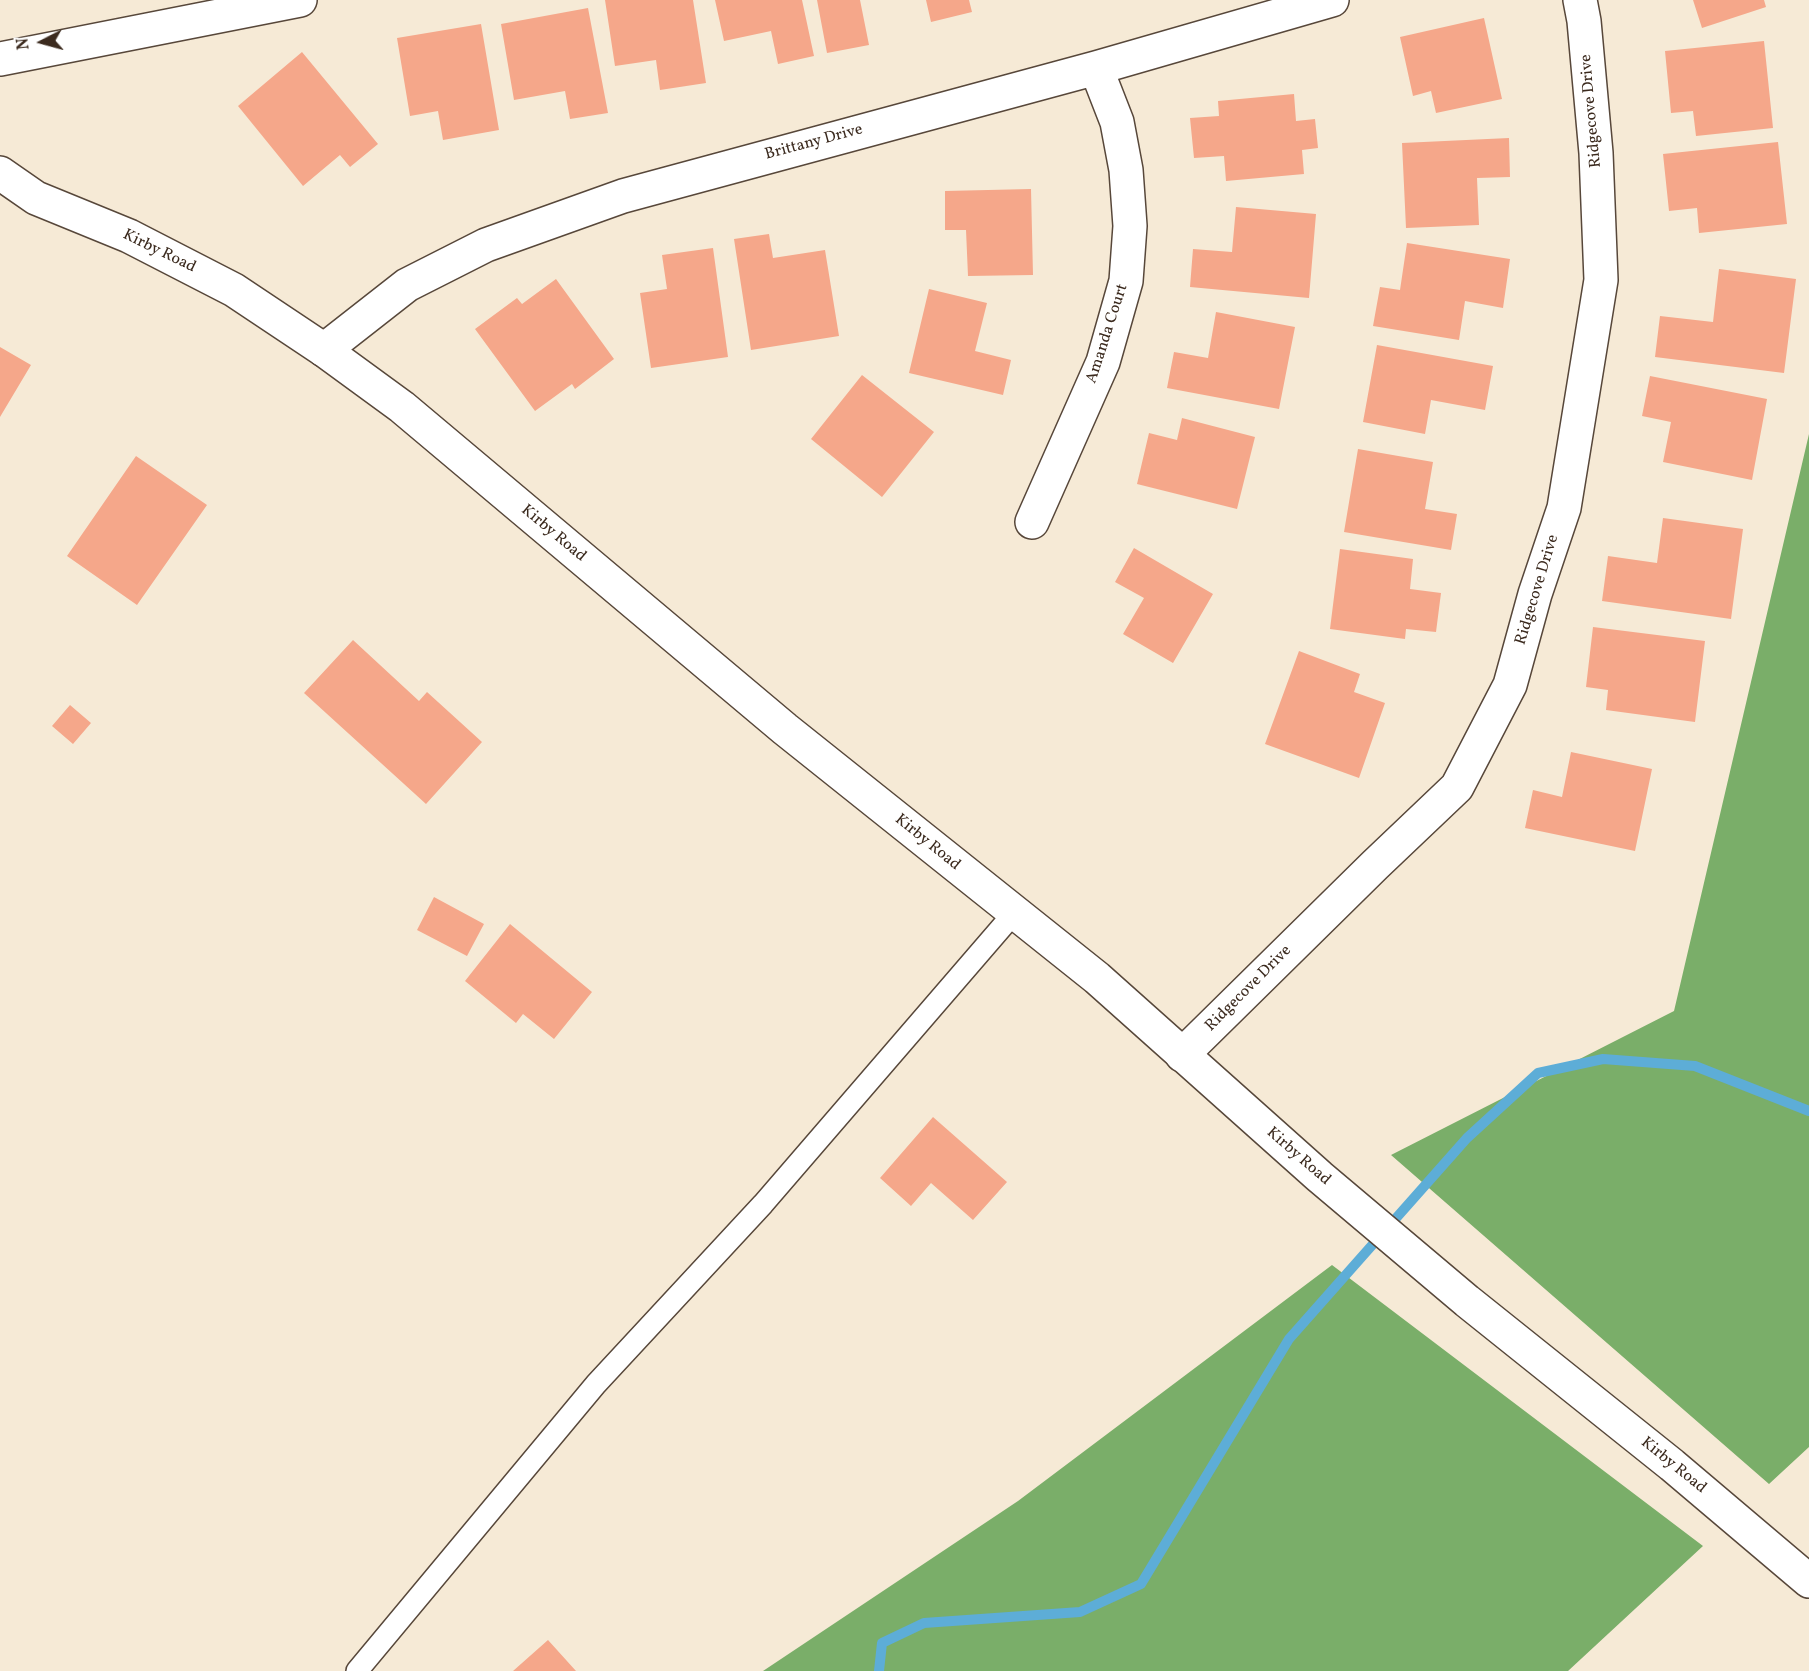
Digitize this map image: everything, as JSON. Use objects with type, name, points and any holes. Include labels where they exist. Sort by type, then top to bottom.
[{"type":"street","points":[[0,59],[300,0]]},
{"type":"street","name":"Brittany Drive","points":[[324,350],[407,285],[486,245],[623,196],[1096,68],[1332,0]]},
{"type":"street","name":"Ridgecove Drive","points":[[1182,1055],[1457,787],[1510,685],[1534,594],[1564,508],[1601,280],[1596,153],[1580,0]]},
{"type":"street","name":"Amanda Court","points":[[1032,522],[1103,362],[1126,281],[1130,226],[1126,170],[1117,122],[1096,68]]},
{"type":"street","name":"Kirby Road","points":[[0,173],[36,198],[129,236],[234,290],[324,350],[402,407],[785,729],[1097,978],[1320,1177],[1467,1301],[1672,1465],[1809,1581]]},
{"type":"lane","points":[[357,1671],[596,1384],[763,1204],[1014,913]]},
{"type":"green space","points":[[1809,434],[1809,1447],[1769,1484],[1391,1155],[1674,1011]]},
{"type":"green space","points":[[1332,1265],[1703,1546],[1568,1671],[763,1671],[1018,1501]]},
{"type":"building","points":[[605,0],[693,0],[706,83],[660,90],[656,60],[615,66]]},
{"type":"building","points":[[715,0],[802,0],[814,56],[778,64],[771,31],[724,41]]},
{"type":"building","points":[[817,0],[860,0],[869,45],[827,53]]},
{"type":"building","points":[[926,0],[969,0],[972,12],[931,22]]},
{"type":"building","points":[[1693,0],[1764,0],[1766,7],[1702,28]]},
{"type":"building","points":[[588,8],[608,113],[570,119],[565,91],[514,100],[501,24]]},
{"type":"building","points":[[1484,18],[1502,99],[1436,113],[1431,91],[1413,96],[1400,37]]},
{"type":"building","points":[[481,24],[499,130],[443,140],[438,111],[410,116],[397,38]]},
{"type":"building","points":[[1764,41],[1773,128],[1696,136],[1693,111],[1671,113],[1665,51]]},
{"type":"building","points":[[302,52],[378,144],[350,167],[340,155],[303,186],[238,106]]},
{"type":"building","points":[[1294,94],[1296,121],[1315,119],[1318,148],[1302,150],[1304,174],[1226,181],[1224,156],[1194,158],[1190,118],[1219,116],[1218,101]]},
{"type":"building","points":[[1509,138],[1510,177],[1477,178],[1479,225],[1406,228],[1402,143]]},
{"type":"building","points":[[1778,142],[1787,224],[1699,233],[1697,208],[1669,211],[1663,154]]},
{"type":"building","points":[[1031,189],[1033,275],[968,276],[966,230],[945,230],[945,191]]},
{"type":"building","points":[[1236,207],[1316,214],[1309,298],[1190,287],[1193,249],[1232,252]]},
{"type":"building","points":[[769,234],[773,258],[825,250],[839,336],[751,350],[734,239]]},
{"type":"building","points":[[1407,243],[1510,259],[1503,308],[1465,301],[1459,340],[1373,326],[1380,287],[1400,290]]},
{"type":"building","points":[[713,248],[728,357],[651,368],[640,293],[667,289],[662,255]]},
{"type":"building","points":[[1719,269],[1796,279],[1784,373],[1655,357],[1660,316],[1713,322]]},
{"type":"building","points":[[556,279],[614,359],[575,389],[572,384],[535,411],[475,329],[517,298],[522,304]]},
{"type":"building","points":[[929,289],[987,303],[975,351],[1011,360],[1003,395],[909,373]]},
{"type":"building","points":[[1216,312],[1295,327],[1279,409],[1167,388],[1174,352],[1208,358]]},
{"type":"building","points":[[1377,345],[1493,366],[1485,410],[1431,400],[1425,434],[1363,422]]},
{"type":"building","points":[[0,347],[31,365],[0,417]]},
{"type":"building","points":[[862,375],[934,432],[882,497],[811,439]]},
{"type":"building","points":[[1650,376],[1767,399],[1752,480],[1663,462],[1671,422],[1642,416]]},
{"type":"building","points":[[1182,418],[1255,437],[1237,509],[1137,484],[1149,433],[1177,440]]},
{"type":"building","points":[[1358,449],[1433,462],[1425,509],[1457,514],[1451,550],[1344,532]]},
{"type":"building","points":[[136,456],[207,505],[137,605],[67,556]]},
{"type":"building","points":[[1663,518],[1743,529],[1731,619],[1602,601],[1608,556],[1657,563]]},
{"type":"building","points":[[1134,548],[1213,594],[1173,663],[1123,634],[1144,598],[1115,582]]},
{"type":"building","points":[[1340,549],[1413,559],[1410,589],[1441,593],[1436,632],[1406,629],[1405,639],[1330,629]]},
{"type":"building","points":[[1593,627],[1705,641],[1695,722],[1606,710],[1608,690],[1586,687]]},
{"type":"building","points":[[353,640],[419,701],[427,692],[482,742],[426,804],[304,693]]},
{"type":"building","points":[[1299,651],[1360,674],[1354,692],[1385,703],[1359,778],[1265,744]]},
{"type":"building","points":[[70,705],[91,723],[73,744],[52,726]]},
{"type":"building","points":[[1571,752],[1652,769],[1635,851],[1525,828],[1533,790],[1562,797]]},
{"type":"building","points":[[434,897],[484,924],[467,956],[417,930]]},
{"type":"building","points":[[510,924],[592,992],[554,1039],[523,1014],[516,1023],[465,981]]},
{"type":"building","points":[[933,1117],[1007,1182],[973,1220],[931,1183],[911,1206],[880,1178]]},
{"type":"building","points":[[548,1640],[576,1671],[513,1671]]},
{"type":"waterway","points":[[879,1671],[882,1643],[924,1623],[1080,1612],[1141,1584],[1289,1339],[1467,1138],[1538,1073],[1603,1059],[1695,1066],[1809,1111]]}]
